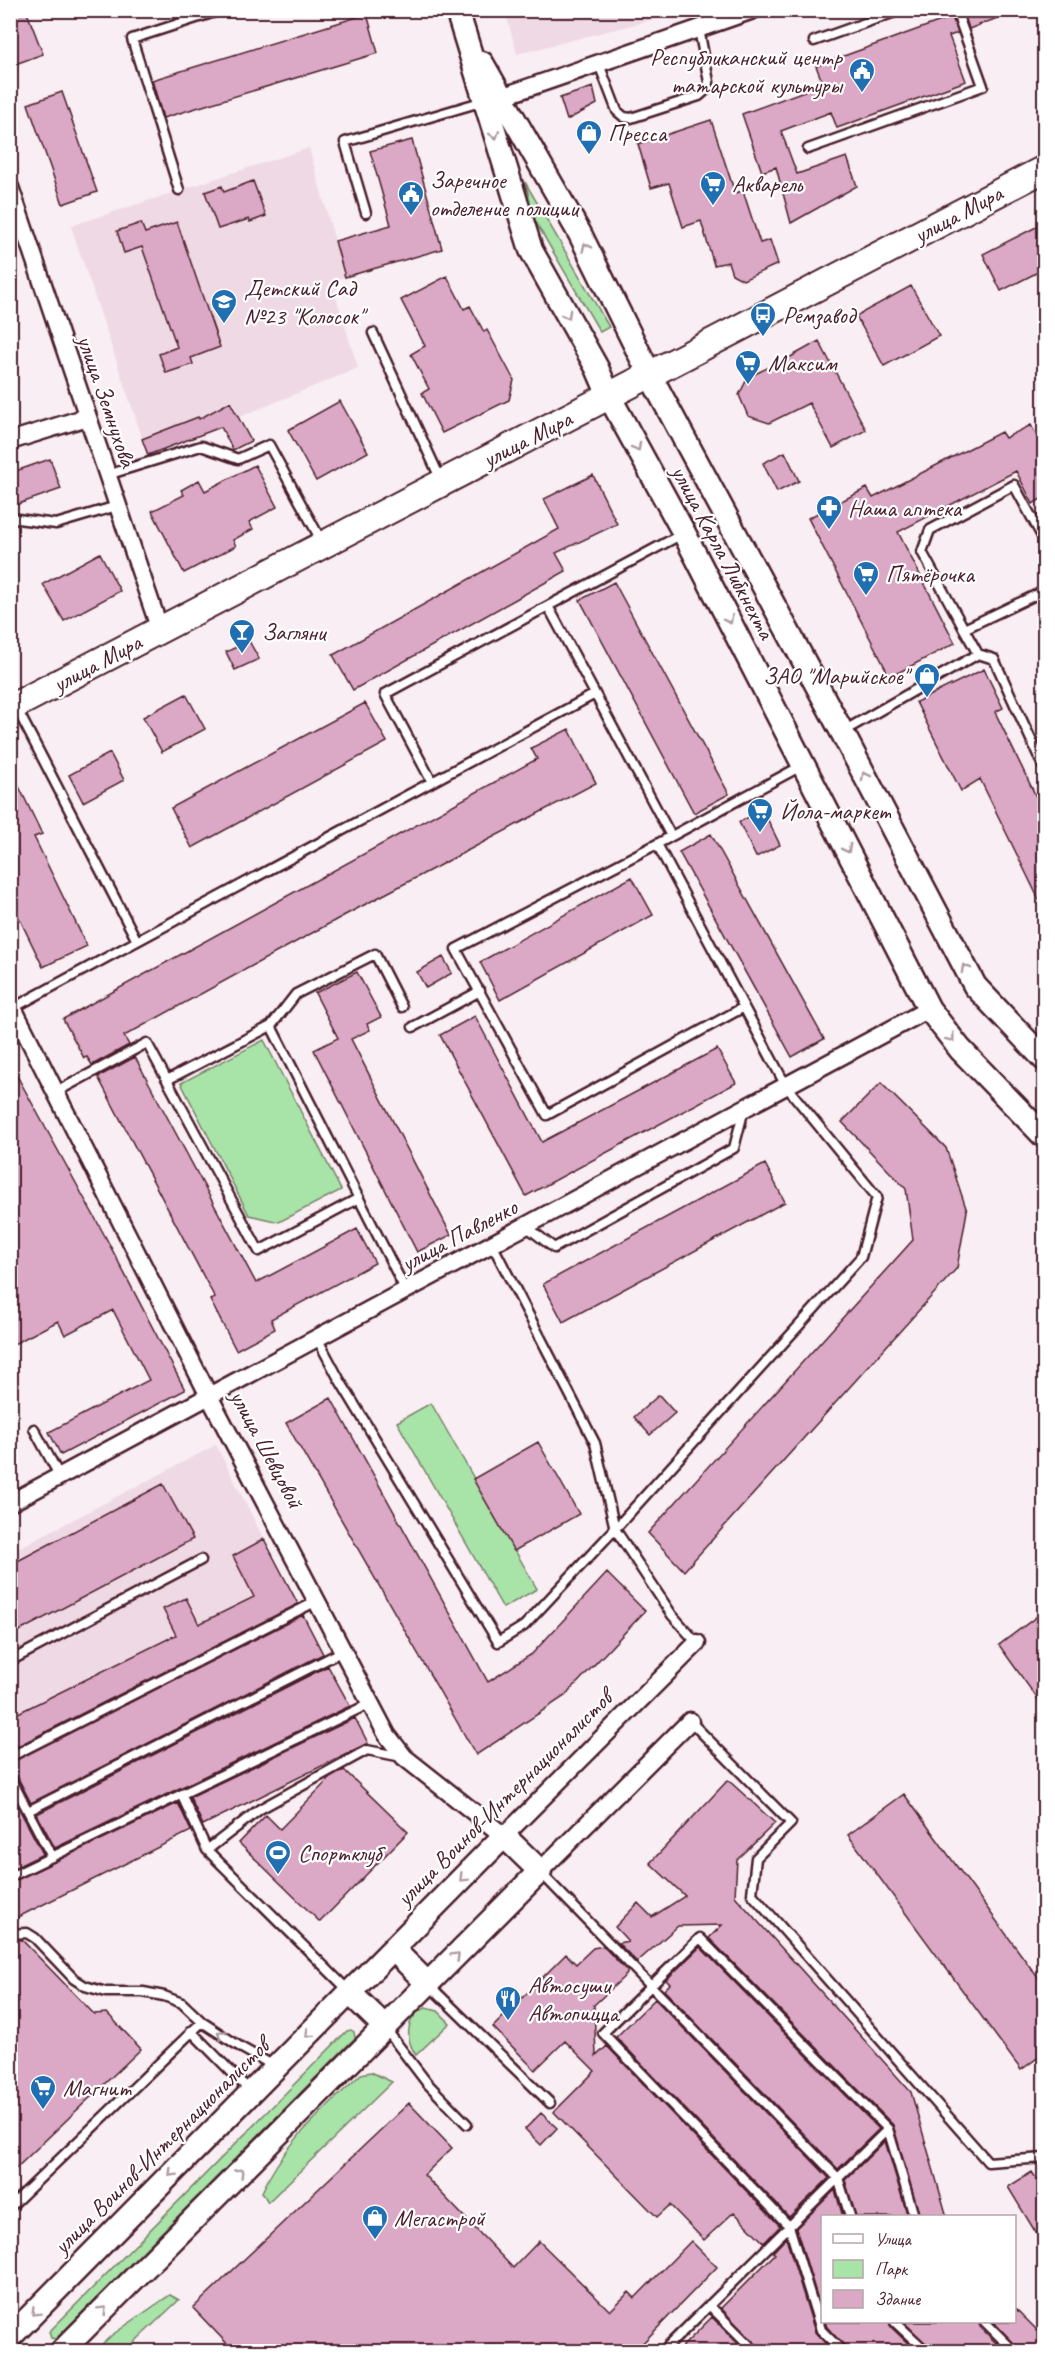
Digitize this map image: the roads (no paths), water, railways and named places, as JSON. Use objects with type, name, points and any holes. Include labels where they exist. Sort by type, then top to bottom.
[{"type":"main road","name":"улица Карла Либкнехта","points":[[458,15],[493,99],[531,250],[684,532],[929,1010],[960,1049],[1044,1136]]},
{"type":"main road","name":"улица Карла Либкнехта","points":[[493,99],[580,234],[650,375],[842,732],[975,986],[1044,1059]]},
{"type":"main road","name":"улица Мира","points":[[13,707],[1044,169]]},
{"type":"main road","name":"улица Шевцовой","points":[[504,1836],[540,1871]]},
{"type":"main road","name":"улица Воинов-Интернационалистов","points":[[10,2337],[504,1836]]},
{"type":"main road","points":[[61,2352],[540,1871]]},
{"type":"main road","points":[[393,1949],[428,1984]]},
{"type":"main road","points":[[350,1993],[385,2027]]},
{"type":"street","points":[[493,99],[753,10]]},
{"type":"street","name":"улица Земнухова","points":[[10,187],[160,630]]},
{"type":"street","points":[[10,441],[87,417]]},
{"type":"street","name":"улица Шевцовой","points":[[12,1005],[209,1396],[387,1735],[404,1757],[504,1836]]},
{"type":"street","name":"улица Павленко","points":[[10,1503],[929,1010]]},
{"type":"street","name":"улица Воинов-Интернационалистов","points":[[504,1836],[697,1643]]},
{"type":"street","points":[[540,1871],[690,1721]]},
{"type":"lane","points":[[180,190],[132,39],[221,10]]},
{"type":"lane","points":[[814,41],[901,10]]},
{"type":"lane","points":[[808,149],[983,86],[956,10]]},
{"type":"lane","points":[[599,64],[618,111],[624,117],[631,118],[699,96],[707,89],[709,82],[699,29]]},
{"type":"lane","points":[[366,213],[345,142],[493,99]]},
{"type":"lane","points":[[374,333],[442,483]]},
{"type":"lane","points":[[107,475],[201,446],[238,459],[269,445],[324,545]]},
{"type":"lane","points":[[978,654],[922,552],[930,530],[1014,485],[1044,540]]},
{"type":"lane","points":[[10,518],[56,524],[117,506]]},
{"type":"lane","points":[[432,782],[385,694],[684,532]]},
{"type":"lane","points":[[964,629],[1044,591]]},
{"type":"lane","points":[[548,606],[671,836]]},
{"type":"lane","points":[[842,732],[978,654],[994,658],[1044,768]]},
{"type":"lane","points":[[12,1005],[137,941],[595,694]]},
{"type":"lane","points":[[13,707],[137,941]]},
{"type":"lane","points":[[744,1007],[547,1115],[456,949],[804,765]]},
{"type":"lane","points":[[317,1338],[339,1379],[498,1642],[524,1626],[861,1257],[877,1197],[786,1086],[657,844]]},
{"type":"lane","points":[[167,1080],[271,1026],[296,994],[375,954],[402,1007]]},
{"type":"lane","points":[[413,1027],[480,992]]},
{"type":"lane","points":[[271,1026],[406,1291]]},
{"type":"lane","points":[[56,1092],[147,1043],[259,1251],[359,1198]]},
{"type":"lane","points":[[526,1226],[554,1248],[734,1148],[744,1109]]},
{"type":"lane","points":[[492,1244],[595,1443],[615,1529],[672,1615],[697,1643]]},
{"type":"lane","points":[[34,1429],[60,1476]]},
{"type":"lane","points":[[10,1661],[201,1560]]},
{"type":"lane","points":[[10,1757],[317,1601]]},
{"type":"lane","points":[[28,1811],[343,1651]]},
{"type":"lane","points":[[10,1877],[371,1703]]},
{"type":"lane","points":[[690,1721],[791,1823],[756,1858],[752,1894],[988,2162],[1044,2158]]},
{"type":"lane","points":[[207,1850],[260,1809],[367,1750],[404,1757]]},
{"type":"lane","points":[[10,1777],[51,1857]]},
{"type":"lane","points":[[182,1796],[207,1850],[350,1993]]},
{"type":"lane","points":[[540,1871],[838,2178],[849,2215]]},
{"type":"lane","points":[[10,1934],[19,1932],[35,1938],[74,1978],[86,1986],[106,1992],[142,1992],[164,1996],[182,2003],[202,2022],[277,2067]]},
{"type":"lane","points":[[843,2352],[821,2330],[789,2226],[603,2033],[700,1938],[888,2129],[913,2215]]},
{"type":"lane","points":[[428,1984],[550,2103]]},
{"type":"lane","points":[[10,2207],[202,2022]]},
{"type":"lane","points":[[385,2027],[427,2083],[467,2124]]},
{"type":"lane","points":[[191,2031],[251,2093]]},
{"type":"lane","points":[[666,2352],[664,2350],[888,2129]]},
{"type":"lane","points":[[709,2305],[756,2352]]},
{"type":"lane","points":[[896,2323],[927,2352]]},
{"type":"lane","points":[[986,2323],[1015,2352]]},
{"type":"place","name":"Республиканский центр татарской культуры","points":[[862,94]]},
{"type":"place","name":"Пресса","points":[[589,156]]},
{"type":"place","name":"Акварель","points":[[713,207]]},
{"type":"place","name":"Заречное отделение полиции","points":[[411,217]]},
{"type":"place","name":"Детский Сад №23 \"Колосок\"","points":[[224,325]]},
{"type":"place","name":"Ремзавод","points":[[763,338]]},
{"type":"place","name":"Максим","points":[[748,386]]},
{"type":"place","name":"Наша аптека","points":[[829,531]]},
{"type":"place","name":"Пятёрочка","points":[[866,597]]},
{"type":"place","name":"Загляни","points":[[242,655]]},
{"type":"place","name":"ЗАО \"Марийское\"","points":[[927,699]]},
{"type":"place","name":"Йола-маркет","points":[[760,834]]},
{"type":"place","name":"Спортклуб","points":[[278,1876]]},
{"type":"place","name":"Автосуши Автопицца","points":[[508,2022]]},
{"type":"place","name":"Магнит","points":[[43,2111]]},
{"type":"place","name":"Мегастрой","points":[[375,2241]]}]
